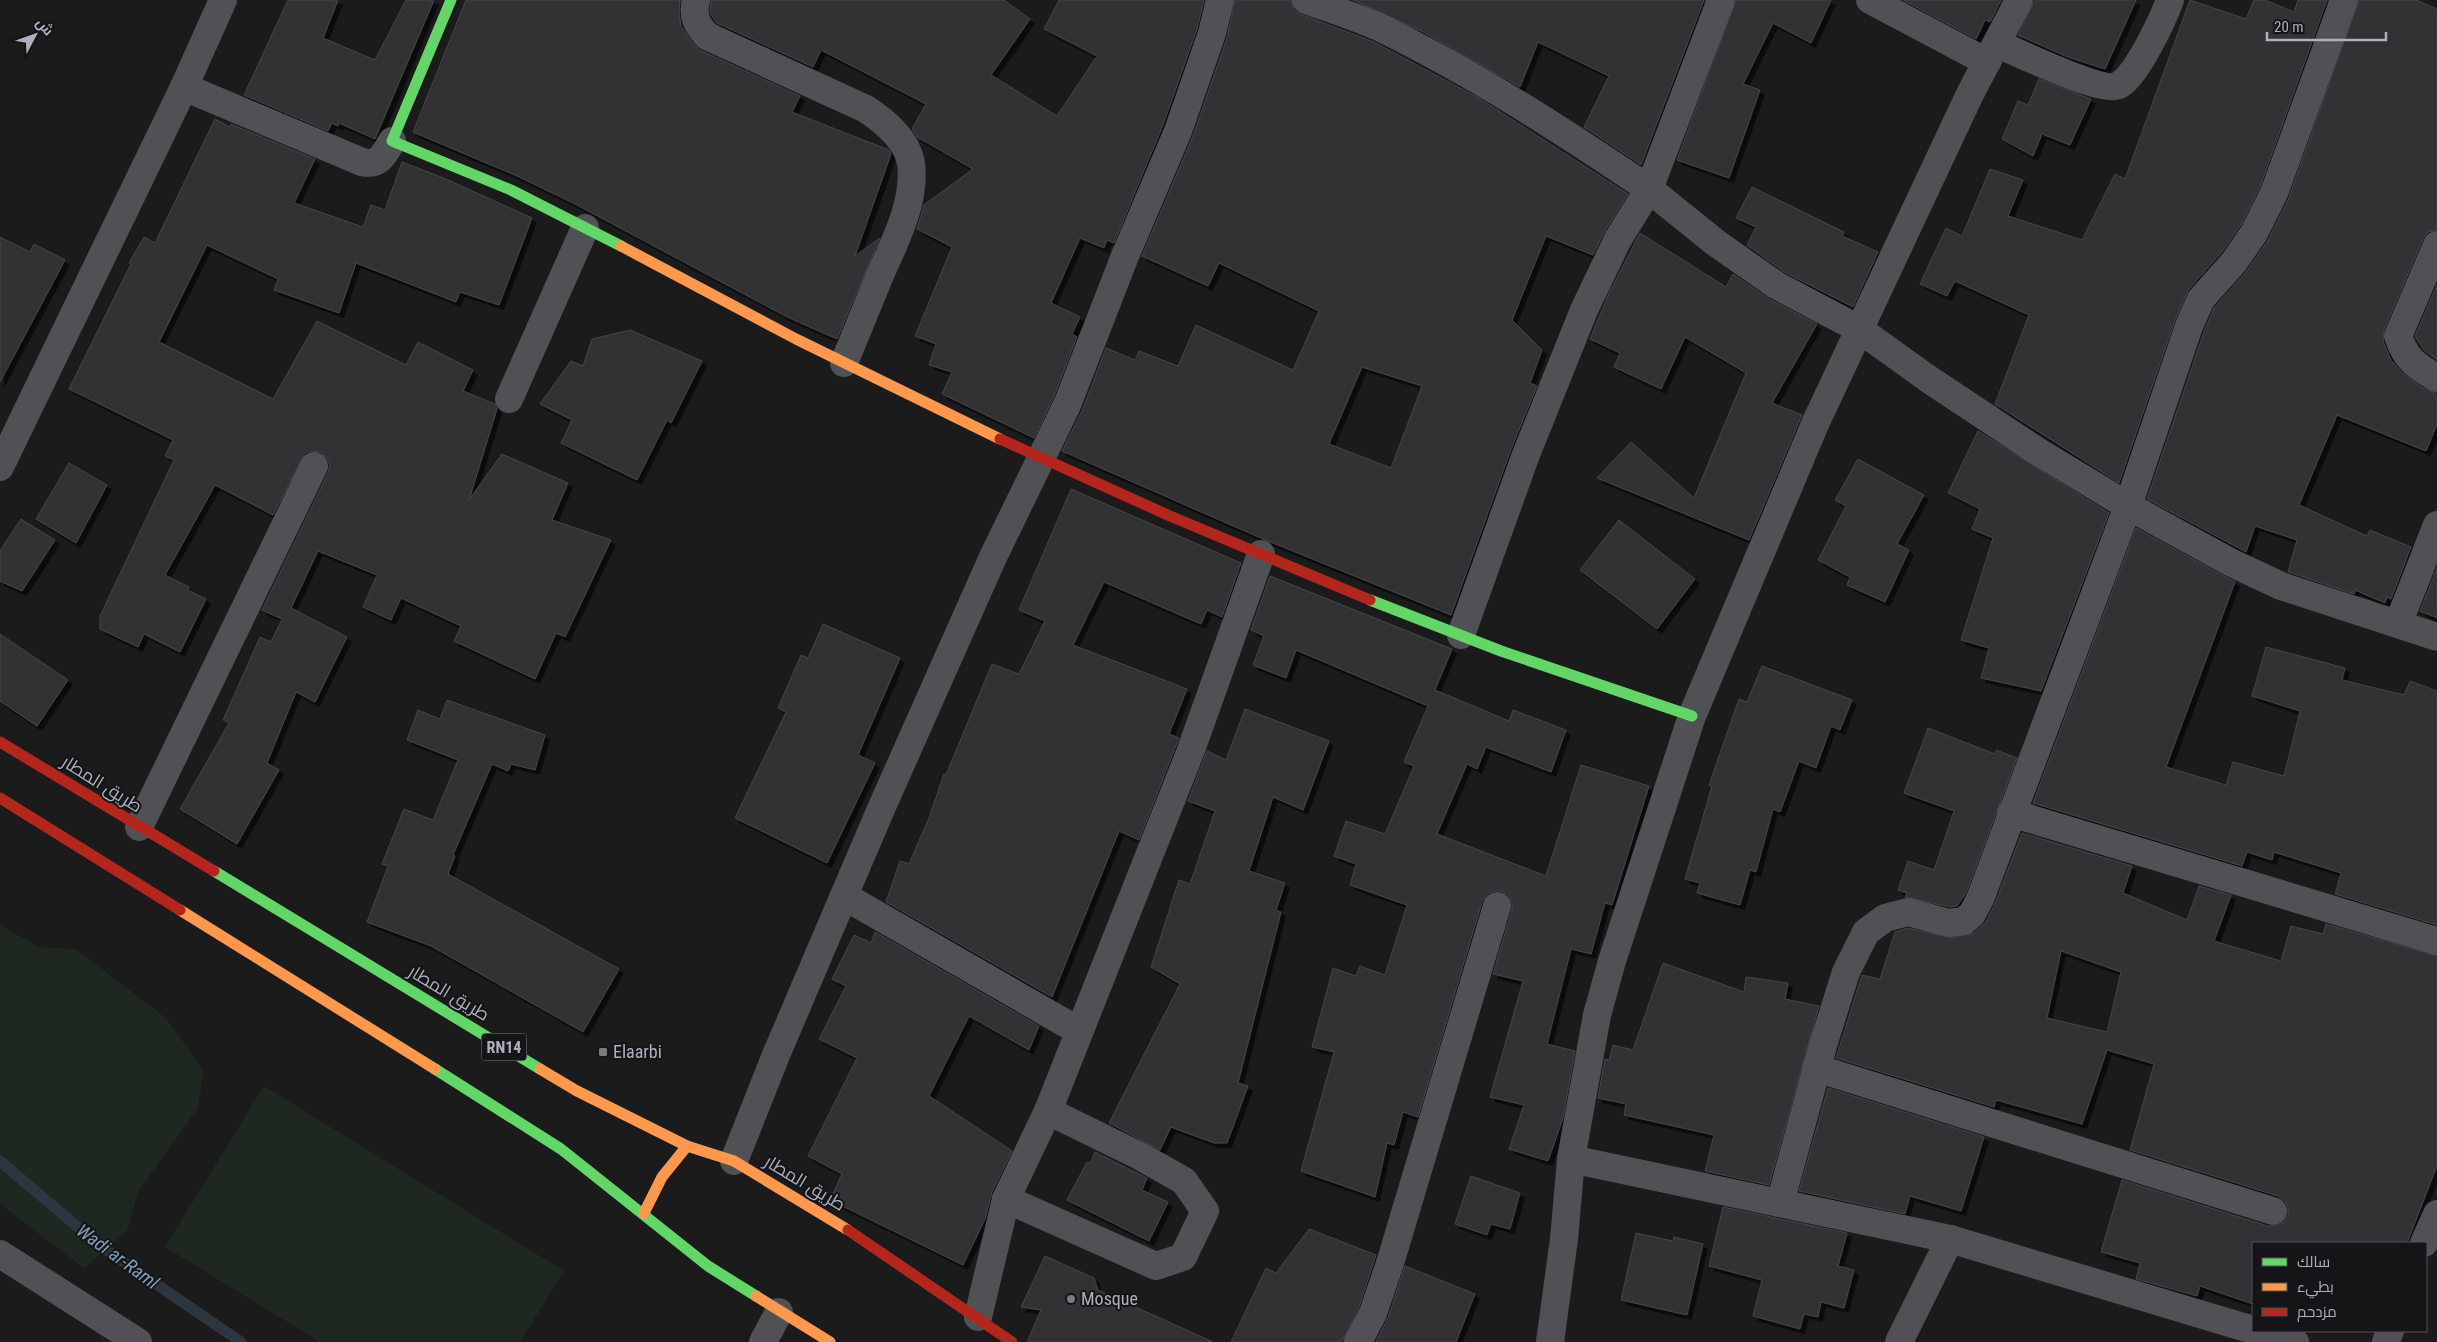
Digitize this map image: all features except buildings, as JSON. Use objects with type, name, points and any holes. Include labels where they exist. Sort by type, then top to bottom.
[{"type":"main road","points":[[451,0],[392,140],[448,161],[585,228],[844,364],[1041,459],[1261,554],[1461,635],[1692,716]]},
{"type":"main road","name":"طريق المطار","points":[[0,742],[577,1091],[687,1146],[734,1161],[818,1211],[978,1317],[997,1337],[1012,1342]]},
{"type":"main road","points":[[0,798],[524,1124],[561,1149],[644,1213],[708,1266],[779,1312],[830,1342]]},
{"type":"main road","points":[[644,1213],[653,1191],[665,1170],[687,1146]]},
{"type":"street","points":[[0,467],[184,87],[223,0]]},
{"type":"street","points":[[696,0],[694,10],[696,25],[707,36],[866,109],[886,123],[901,142],[911,162],[911,189],[904,217],[844,364]]},
{"type":"street","points":[[734,1161],[776,1055],[844,896],[993,556],[1067,406],[1125,256],[1178,130],[1212,33],[1220,0]]},
{"type":"street","points":[[1306,0],[1379,28],[1429,54],[1584,145],[1649,189],[1716,243],[1776,285],[1859,329],[1997,425],[2128,506],[2232,563],[2281,586],[2437,637]]},
{"type":"street","points":[[1461,635],[1525,457],[1584,310],[1618,239],[1649,189],[1722,0]]},
{"type":"street","points":[[1870,0],[1992,53],[2096,85],[2118,86],[2126,80],[2141,59],[2170,0]]},
{"type":"street","points":[[1550,1342],[1564,1239],[1571,1159],[1597,1015],[1612,961],[1692,716],[1815,424],[1859,329],[2019,0]]},
{"type":"street","points":[[1780,1203],[1816,1068],[1846,972],[1866,932],[1885,918],[1908,912],[1949,922],[1964,921],[1972,914],[1980,899],[2128,506],[2189,326],[2201,299],[2254,233],[2274,193],[2344,0]]},
{"type":"street","points":[[184,87],[362,162],[376,163],[383,156],[392,140]]},
{"type":"street","points":[[509,399],[585,228]]},
{"type":"street","points":[[2437,245],[2398,336],[2402,349],[2415,366],[2437,378]]},
{"type":"street","points":[[138,827],[314,466]]},
{"type":"street","points":[[2398,624],[2437,525]]},
{"type":"street","points":[[978,1317],[1006,1199],[1048,1111],[1191,750],[1261,554]]},
{"type":"street","points":[[2011,813],[2437,942]]},
{"type":"street","points":[[844,896],[1079,1031]]},
{"type":"street","points":[[1358,1342],[1373,1313],[1391,1260],[1497,906]]},
{"type":"street","points":[[1816,1068],[2273,1211]]},
{"type":"street","points":[[1006,1199],[1156,1266],[1183,1257],[1205,1211],[1184,1181],[1140,1156],[1048,1111]]},
{"type":"street","points":[[1571,1159],[1950,1239],[2252,1330]]},
{"type":"street","points":[[2424,1242],[2437,1214]]},
{"type":"street","points":[[1899,1342],[1950,1239]]},
{"type":"street","points":[[0,1254],[138,1342]]},
{"type":"street","points":[[763,1342],[779,1312]]},
{"type":"street","points":[[2260,1332],[2295,1342]]},
{"type":"shaded area","points":[[0,925],[39,947],[76,949],[166,1018],[204,1071],[198,1108],[138,1192],[127,1231],[84,1268],[0,1204]]},
{"type":"shaded area","points":[[264,1086],[564,1271],[520,1342],[320,1342],[165,1247]]},
{"type":"waterway","name":"Wadi ar-Raml","points":[[0,1161],[99,1245],[241,1342]]},
{"type":"traffic: fast","points":[[451,0],[392,141],[511,190],[621,246]]},
{"type":"traffic: fast","points":[[1370,600],[1501,651],[1692,716]]},
{"type":"traffic: fast","points":[[214,871],[540,1069]]},
{"type":"traffic: fast","points":[[435,1069],[561,1149],[708,1266],[756,1296]]},
{"type":"traffic: slow","points":[[621,246],[796,339],[1000,439]]},
{"type":"traffic: slow","points":[[180,910],[435,1069]]},
{"type":"traffic: slow","points":[[540,1069],[577,1091],[687,1146],[734,1161],[848,1230]]},
{"type":"traffic: slow","points":[[644,1213],[662,1177],[687,1146]]},
{"type":"traffic: slow","points":[[756,1296],[830,1342]]},
{"type":"traffic: jam","points":[[1000,439],[1170,516],[1370,600]]},
{"type":"traffic: jam","points":[[0,742],[214,871]]},
{"type":"traffic: jam","points":[[0,798],[180,910]]},
{"type":"traffic: jam","points":[[848,1230],[1012,1342]]},
{"type":"place","name":"Elaarbi","points":[[603,1052]]},
{"type":"place","name":"Mosque","points":[[1071,1299]]}]
